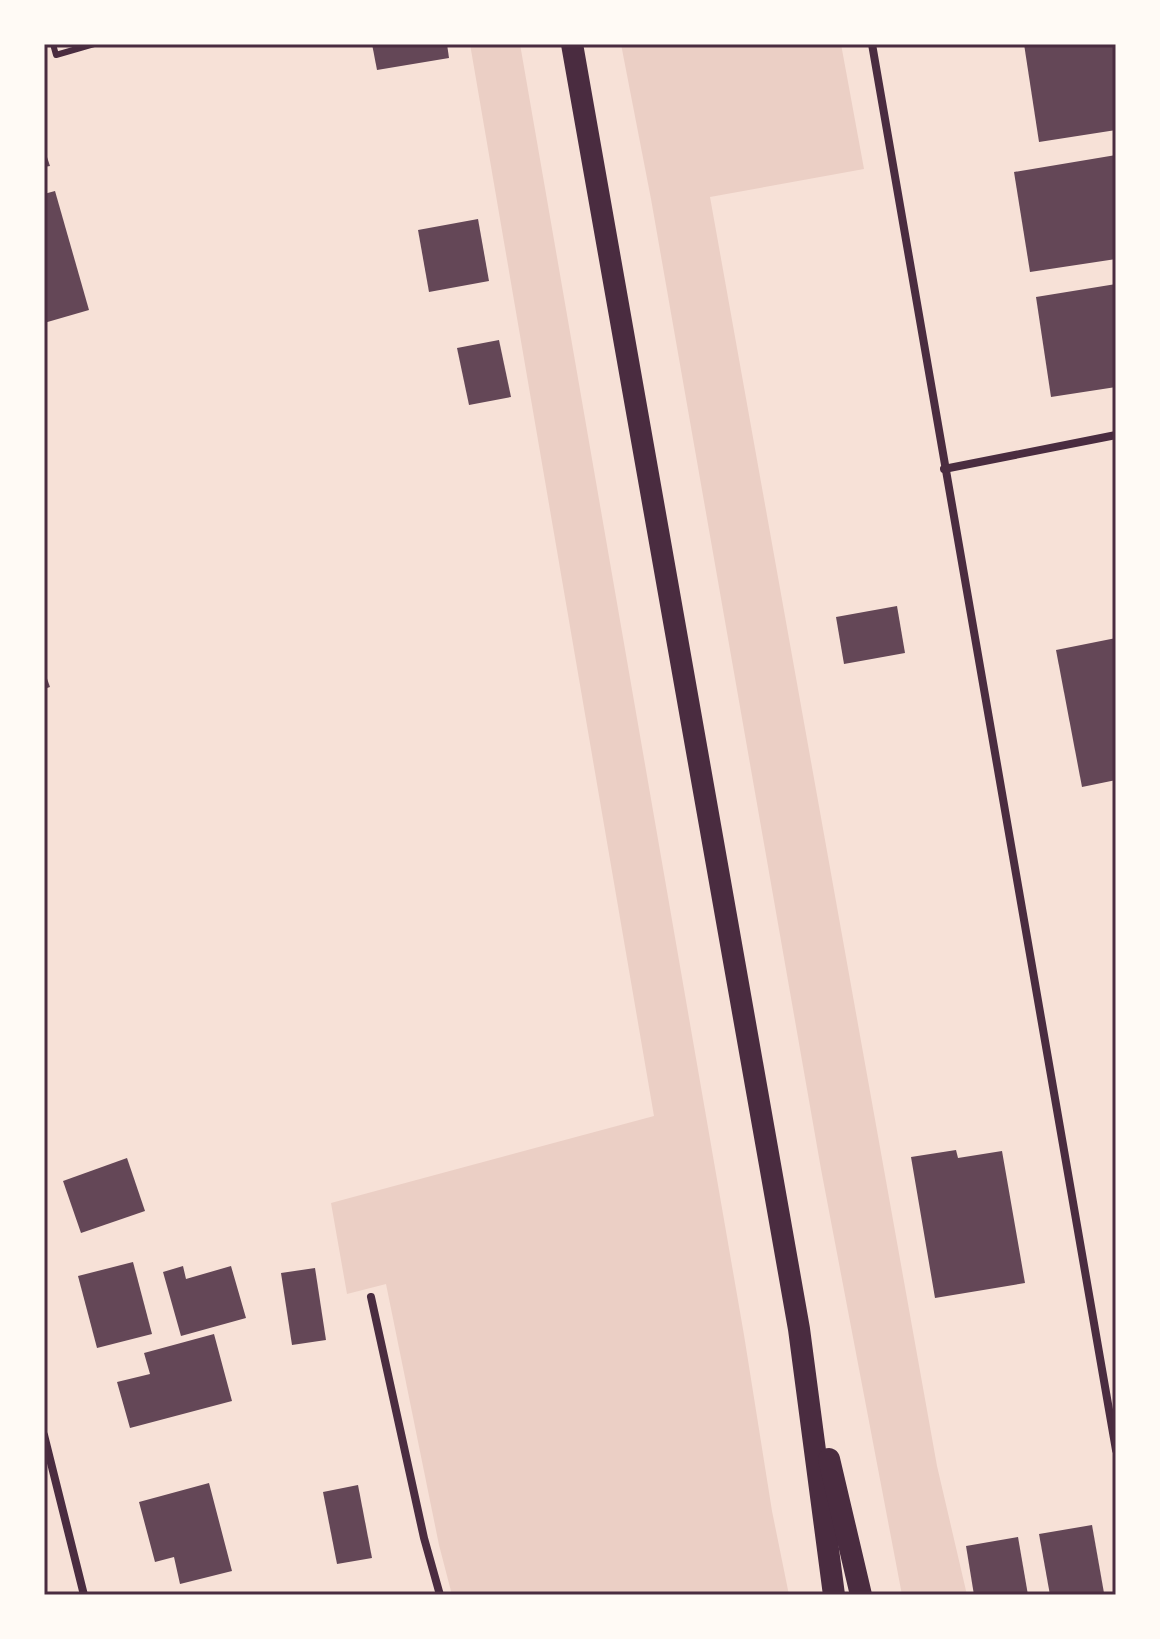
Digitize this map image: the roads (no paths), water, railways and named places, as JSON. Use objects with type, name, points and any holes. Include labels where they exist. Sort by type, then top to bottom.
[{"type":"highway","points":[[572,44],[799,1329],[834,1595]]},
{"type":"highway","points":[[799,1329],[861,1595]]},
{"type":"street","points":[[872,44],[1116,1450]]},
{"type":"street","points":[[944,469],[1116,435]]},
{"type":"street","points":[[371,1297],[424,1538],[440,1595]]},
{"type":"street","points":[[44,1435],[84,1595]]},
{"type":"lane","points":[[53,44],[56,55],[94,44]]}]
